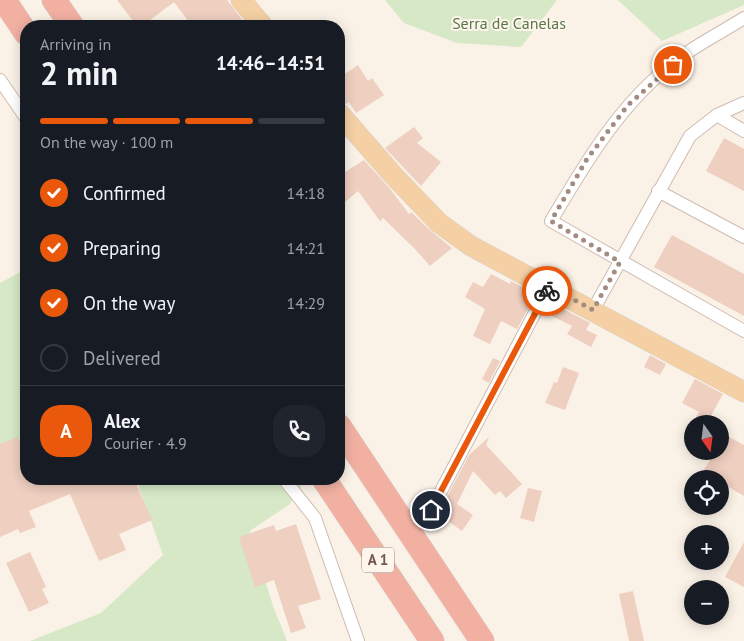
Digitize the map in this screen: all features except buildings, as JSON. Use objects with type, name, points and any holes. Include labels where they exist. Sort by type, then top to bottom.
[{"type":"highway","points":[[4,0],[20,25]]},
{"type":"highway","points":[[54,0],[68,20]]},
{"type":"highway","name":"A 1","points":[[345,435],[482,641]]},
{"type":"highway","name":"A 1","points":[[328,485],[432,641]]},
{"type":"main road","points":[[241,0],[258,20]]},
{"type":"main road","points":[[345,120],[393,176],[439,223],[472,246],[744,392]]},
{"type":"street","points":[[744,18],[687,53],[628,105],[587,159],[551,221],[744,331]]},
{"type":"street","points":[[0,80],[20,109]]},
{"type":"street","points":[[593,310],[690,136],[717,115],[744,103]]},
{"type":"street","points":[[717,115],[744,131]]},
{"type":"street","points":[[658,191],[744,237]]},
{"type":"street","points":[[431,510],[549,286]]},
{"type":"street","points":[[289,485],[315,518],[358,641]]},
{"type":"green space","name":"Serra de Canelas","points":[[385,0],[557,0],[521,47],[457,43],[404,23]]},
{"type":"green space","points":[[618,0],[744,0],[744,5],[662,41]]},
{"type":"green space","points":[[20,272],[20,443],[0,452],[0,283]]},
{"type":"green space","points":[[138,485],[300,485],[301,487],[290,504],[250,531],[273,606],[287,641],[30,641],[101,613],[163,555]]},
{"type":"way so far","points":[[547,291],[549,286],[593,310],[607,286],[620,262],[551,221],[587,159],[628,105],[673,65]]},
{"type":"route","points":[[431,510],[547,291]]}]
